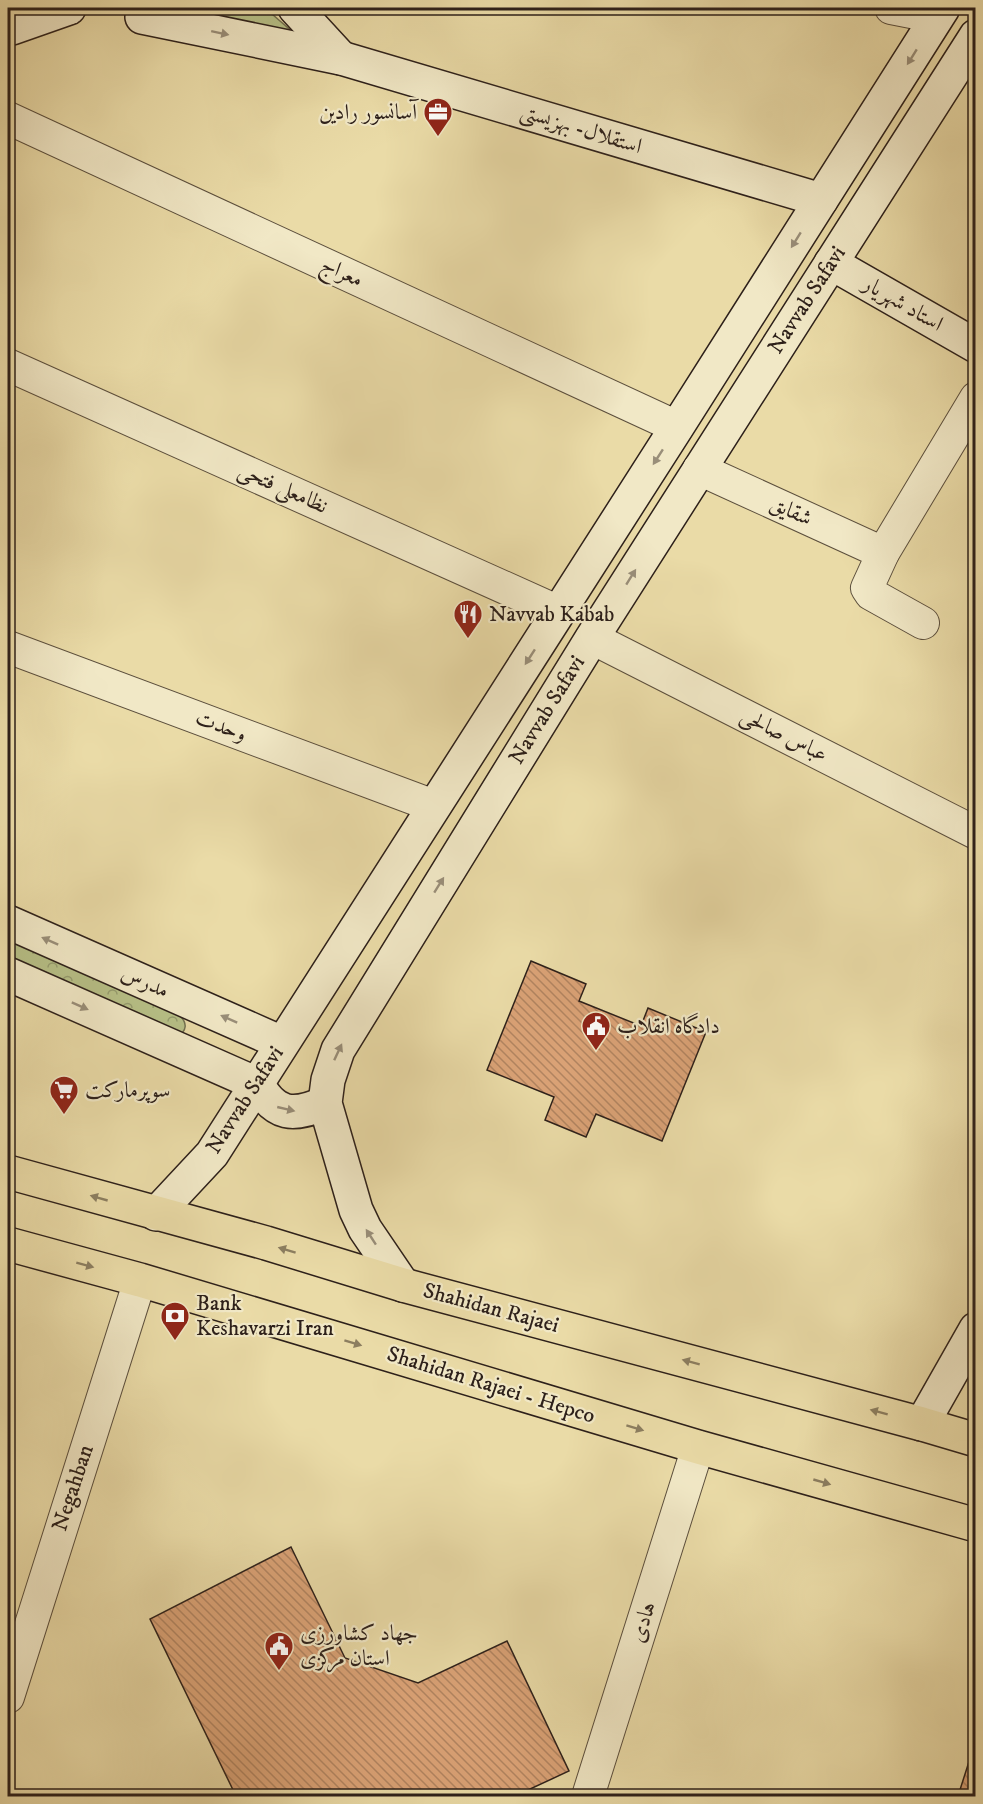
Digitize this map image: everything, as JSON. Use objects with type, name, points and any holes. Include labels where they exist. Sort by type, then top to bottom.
[{"type":"main road","name":"Shahidan Rajaei","points":[[8,1172],[403,1285],[975,1440]]},
{"type":"main road","name":"Shahidan Rajaei - Hepco","points":[[8,1244],[140,1280],[698,1448],[970,1518]]},
{"type":"street","points":[[15,24],[69,8]]},
{"type":"street","points":[[130,12],[169,17],[195,8]]},
{"type":"street","points":[[295,8],[341,58]]},
{"type":"street","points":[[891,8],[940,12]]},
{"type":"street","name":"استقلال- بهزیستی","points":[[130,12],[341,58],[821,201]]},
{"type":"street","name":"Navvab Safavi","points":[[156,1214],[212,1154],[940,12]]},
{"type":"street","name":"Navvab Safavi","points":[[403,1285],[365,1229],[356,1210],[326,1103],[327,1080],[338,1050],[592,638],[831,262],[966,72],[975,36]]},
{"type":"street","name":"معراج","points":[[8,118],[677,427]]},
{"type":"street","name":"استاد شهریار","points":[[831,262],[975,346]]},
{"type":"street","name":"نظامعلی فتحی","points":[[8,365],[559,612]]},
{"type":"street","points":[[923,623],[871,594],[867,588],[884,553],[975,398]]},
{"type":"street","name":"شقایق","points":[[699,469],[884,553]]},
{"type":"street","name":"عباس صالحی","points":[[592,638],[975,832]]},
{"type":"street","name":"وحدت","points":[[8,647],[434,806]]},
{"type":"street","name":"مدرس","points":[[8,922],[282,1043]]},
{"type":"street","points":[[8,974],[257,1084],[273,1106],[289,1111],[307,1111],[326,1103]]},
{"type":"street","name":"Negahban","points":[[8,1696],[140,1280]]},
{"type":"street","points":[[922,1424],[975,1329]]},
{"type":"street","name":"هادی","points":[[588,1797],[698,1448]]},
{"type":"green space","points":[[222,8],[265,8],[310,47],[213,16]]},
{"type":"green space","points":[[8,933],[179,1015],[185,1024],[184,1030],[177,1037],[8,965]]},
{"type":"building","name":"دادگاه انقلاب","points":[[531,961],[586,984],[579,1001],[641,1026],[648,1008],[706,1032],[662,1141],[596,1114],[586,1137],[545,1120],[554,1097],[487,1070]]},
{"type":"building","name":"جهاد کشاورزی استان مرکزی","points":[[291,1547],[345,1658],[418,1683],[507,1641],[569,1771],[515,1796],[236,1796],[150,1619]]},
{"type":"building","points":[[974,1746],[976,1796],[958,1796]]},
{"type":"place","name":"آسانسور رادین","points":[[438,138]]},
{"type":"place","name":"Navvab Kabab","points":[[468,640]]},
{"type":"place","name":"دادگاه انقلاب","points":[[596,1052]]},
{"type":"place","name":"سوپرمارکت","points":[[64,1116]]},
{"type":"place","name":"Bank Keshavarzi Iran","points":[[175,1342]]},
{"type":"place","name":"جهاد کشاورزی استان مرکزی","points":[[279,1672]]}]
